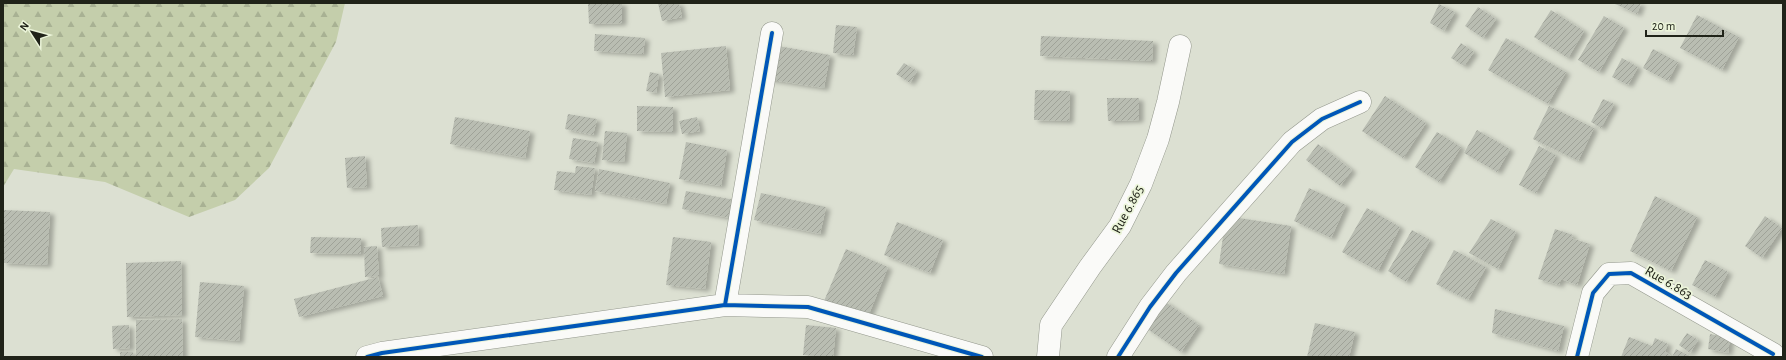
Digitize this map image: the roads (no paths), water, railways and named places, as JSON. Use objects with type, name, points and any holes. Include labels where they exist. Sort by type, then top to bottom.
[{"type":"street","points":[[725,305],[772,32]]},
{"type":"street","name":"Rue 6.865","points":[[1048,357],[1051,324],[1120,226],[1141,184],[1158,140],[1180,46]]},
{"type":"street","points":[[1118,357],[1150,307],[1176,273],[1292,142],[1322,118],[1360,102]]},
{"type":"street","name":"Rue 6.863","points":[[1577,357],[1593,293],[1609,274],[1631,273],[1773,354]]},
{"type":"street","points":[[367,357],[382,353],[725,305],[808,307],[982,357]]}]
